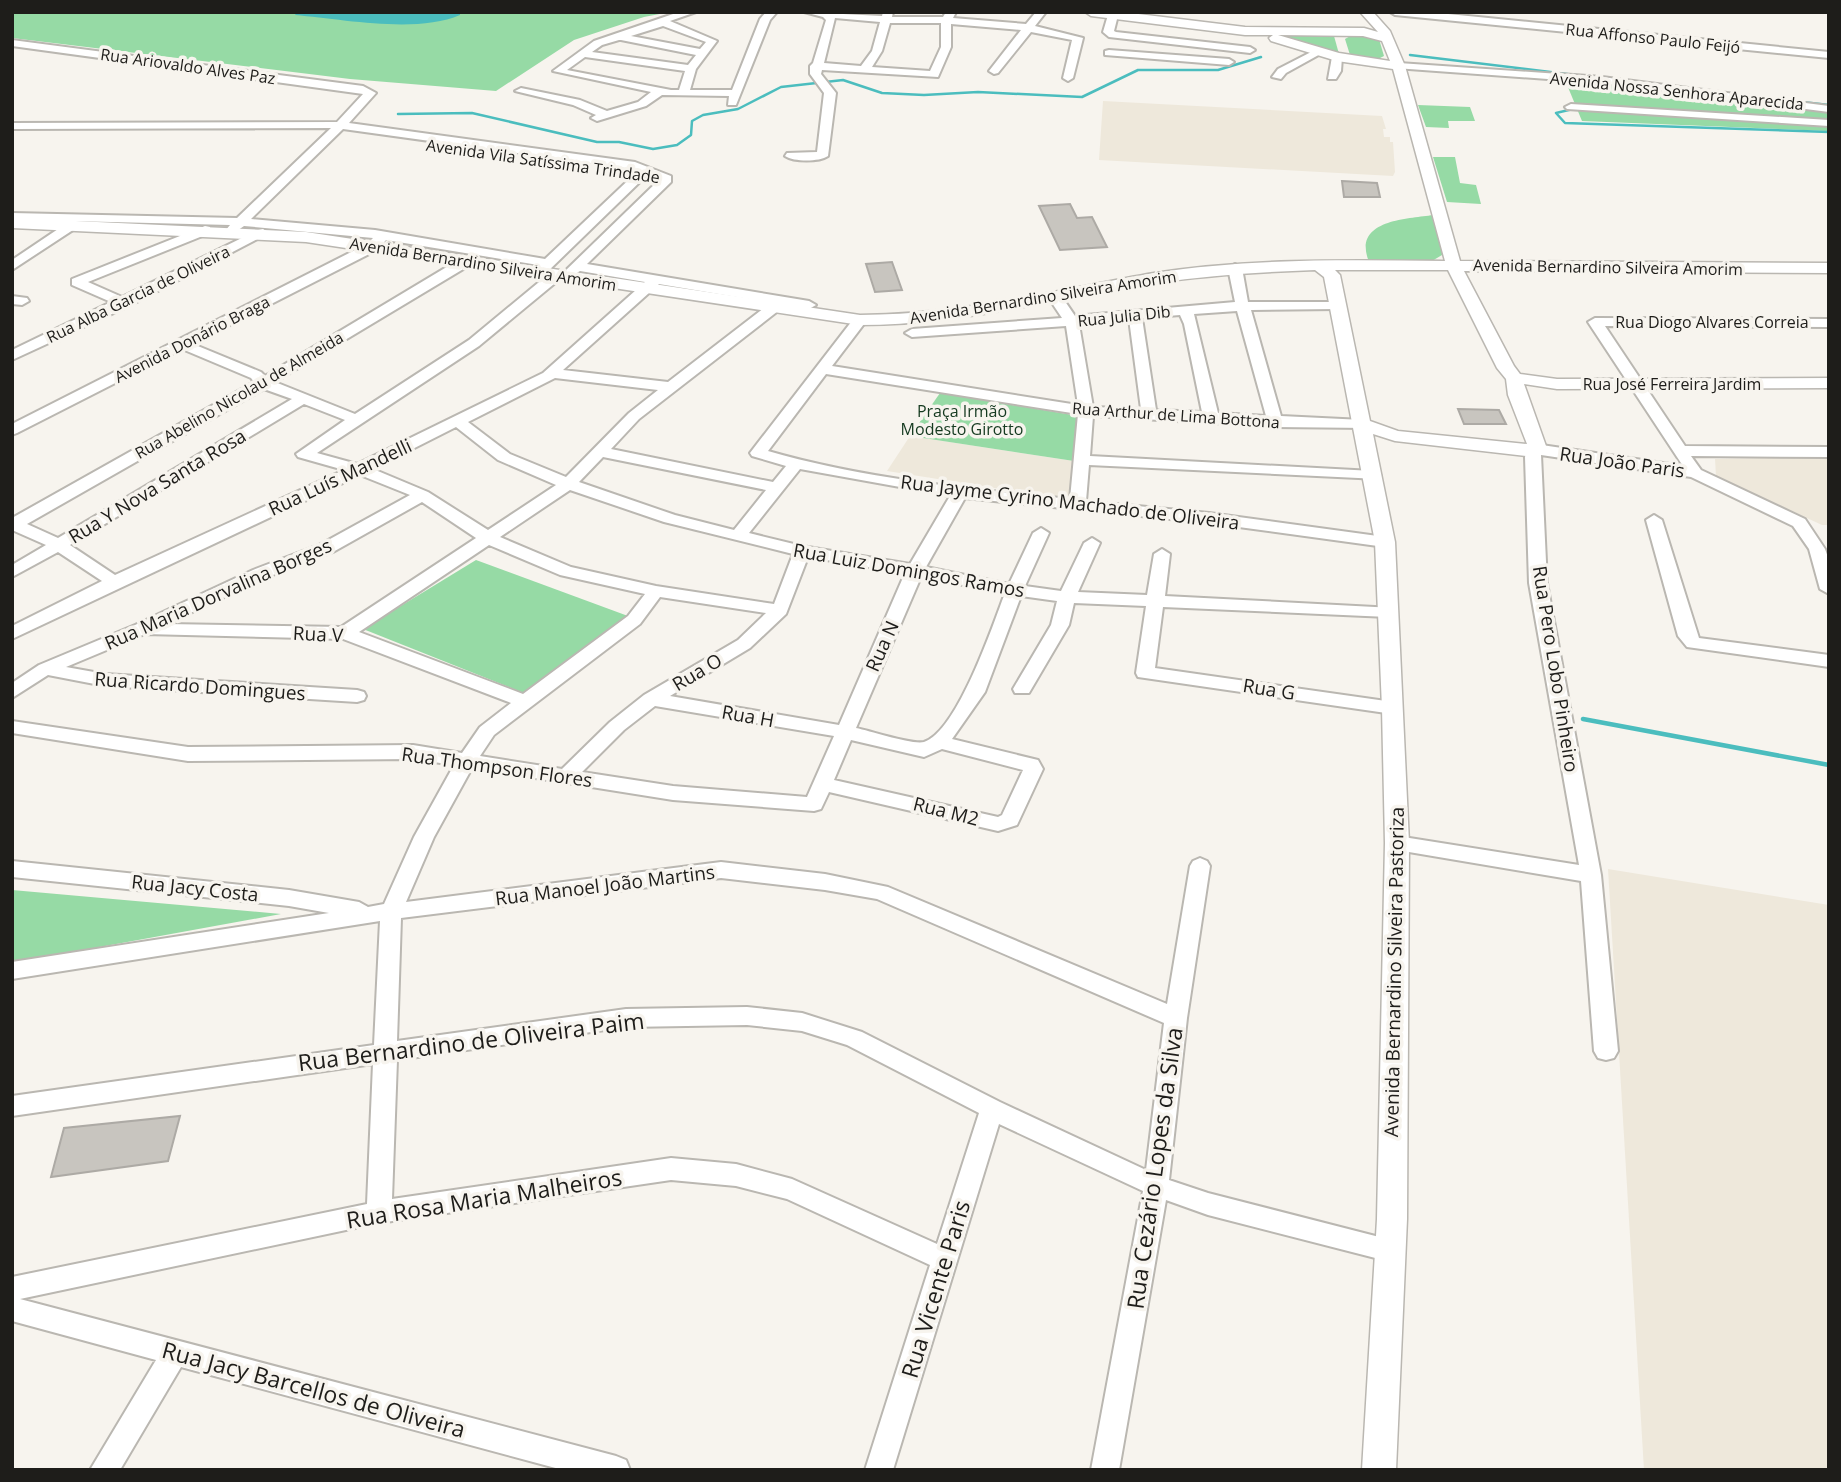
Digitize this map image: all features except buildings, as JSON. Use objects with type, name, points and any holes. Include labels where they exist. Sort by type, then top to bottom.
[{"type":"main road","points":[[1091,12],[1245,31],[1352,31],[1388,39]]},
{"type":"main road","points":[[1343,58],[1338,42],[1342,34],[1366,25],[1366,12]]},
{"type":"main road","points":[[1366,12],[1388,39],[1396,60],[1454,266],[1506,368],[1523,380]]},
{"type":"main road","points":[[1245,31],[1343,58],[1365,62],[1396,60]]},
{"type":"main road","name":"Avenida Bernardino Silveira Amorim","points":[[12,223],[205,230],[236,227],[465,262],[559,268],[773,308],[860,320],[911,320],[1155,278],[1235,268],[1829,268]]},
{"type":"main road","name":"Avenida Bernardino Silveira Pastoriza","points":[[1326,270],[1337,305],[1385,542],[1393,708],[1397,843],[1391,1251],[1379,1470]]},
{"type":"main road","name":"Rua José Ferreira Jardim","points":[[1523,380],[1634,384],[1829,383]]},
{"type":"main road","name":"Rua Pero Lobo Pinheiro","points":[[1523,380],[1523,405],[1536,443],[1535,449]]},
{"type":"main road","name":"Rua João Paris","points":[[1363,425],[1395,436],[1535,449]]},
{"type":"main road","points":[[1373,476],[1385,447],[1395,436]]},
{"type":"street","points":[[691,12],[598,43],[558,71],[660,91],[734,99],[765,19],[772,12]]},
{"type":"street","points":[[809,12],[948,16],[1078,38],[1068,78]]},
{"type":"street","points":[[994,71],[1003,55],[1030,29],[1041,12]]},
{"type":"street","name":"Rua Affonso Paulo Feijó","points":[[1395,12],[1829,55]]},
{"type":"street","points":[[791,156],[822,156],[830,93],[815,74],[815,66],[831,20],[826,14]]},
{"type":"street","points":[[1113,15],[1108,32],[1113,35],[1250,50]]},
{"type":"street","points":[[865,69],[877,51],[887,16]]},
{"type":"street","points":[[815,66],[934,75],[946,47],[944,39],[948,16]]},
{"type":"street","points":[[661,22],[712,41],[691,69],[683,93]]},
{"type":"street","points":[[1192,58],[1201,26]]},
{"type":"street","points":[[616,36],[703,53]]},
{"type":"street","name":"Rua Ariovaldo Alves Paz","points":[[12,43],[363,89],[370,93],[336,130]]},
{"type":"street","points":[[1277,77],[1318,52]]},
{"type":"street","points":[[1109,53],[1229,62]]},
{"type":"street","points":[[584,54],[691,69]]},
{"type":"street","points":[[1332,77],[1343,58]]},
{"type":"street","name":"Avenida Nossa Senhora Aparecida","points":[[1396,60],[1571,77],[1829,109]]},
{"type":"street","points":[[1670,89],[1672,112]]},
{"type":"street","points":[[521,90],[576,102],[607,115]]},
{"type":"street","points":[[590,120],[642,104],[660,91]]},
{"type":"street","points":[[1781,103],[1787,119]]},
{"type":"street","points":[[1571,107],[1829,123]]},
{"type":"street","name":"Avenida Vila Satíssima Trindade","points":[[12,126],[336,130],[644,172],[667,179],[559,268]]},
{"type":"street","points":[[236,227],[336,130]]},
{"type":"street","name":"Avenida Vila Satíssima Trindade","points":[[12,137],[336,130]]},
{"type":"street","points":[[644,172],[559,268],[474,343],[304,454],[381,476],[422,495],[490,539],[566,571],[656,591],[780,610]]},
{"type":"street","points":[[12,217],[384,234],[559,268]]},
{"type":"street","points":[[14,263],[71,225]]},
{"type":"street","points":[[124,303],[77,282],[205,230]]},
{"type":"street","name":"Rua Alba Garcia de Oliveira","points":[[12,356],[263,233]]},
{"type":"street","points":[[372,247],[384,234]]},
{"type":"street","name":"Avenida Donário Braga","points":[[12,430],[372,247]]},
{"type":"street","name":"Rua Abelino Nicolau de Almeida","points":[[13,525],[263,383],[465,262]]},
{"type":"street","points":[[1235,268],[1242,304],[1275,422]]},
{"type":"street","points":[[651,284],[809,305]]},
{"type":"street","name":"Rua Luís Mandelli","points":[[12,633],[114,582],[358,470],[552,373],[651,284]]},
{"type":"street","points":[[1055,297],[1072,322],[1086,411],[1077,506]]},
{"type":"street","name":"Rua Julia Dib","points":[[912,333],[979,331],[1242,304],[1337,305]]},
{"type":"street","points":[[345,633],[490,539],[568,484],[634,416],[773,308]]},
{"type":"street","points":[[1185,309],[1191,324],[1211,418]]},
{"type":"street","points":[[1135,315],[1149,415]]},
{"type":"street","points":[[823,369],[860,320]]},
{"type":"street","name":"Rua Diogo Alvares Correia","points":[[1634,384],[1595,322],[1829,323]]},
{"type":"street","points":[[181,344],[256,375],[263,383],[355,419]]},
{"type":"street","name":"Rua Arthur de Lima Bottona","points":[[823,369],[1086,411],[1363,425]]},
{"type":"street","name":"Rua Jayme Cyrino Machado de Oliveira","points":[[823,369],[758,453],[796,464],[960,493],[1209,518],[1385,542]]},
{"type":"street","points":[[552,373],[671,387]]},
{"type":"street","points":[[1634,384],[1695,473]]},
{"type":"street","name":"Rua Y Nova Santa Rosa","points":[[12,572],[303,399]]},
{"type":"street","name":"Rua Luiz Domingos Ramos","points":[[456,420],[504,457],[568,484],[670,519],[802,551],[1067,597],[1388,612]]},
{"type":"street","name":"Rua João Paris","points":[[1535,449],[1695,473],[1799,523],[1816,549],[1829,589]]},
{"type":"street","name":"Rua Pero Lobo Pinheiro","points":[[1535,449],[1532,457],[1538,583],[1591,875],[1606,1051]]},
{"type":"street","points":[[599,451],[778,488]]},
{"type":"street","points":[[1678,451],[1829,452]]},
{"type":"street","points":[[1081,460],[1373,476]]},
{"type":"street","points":[[738,536],[796,464]]},
{"type":"street","name":"Rua N","points":[[814,804],[915,570],[960,493]]},
{"type":"street","name":"Rua Maria Dorvalina Borges","points":[[12,692],[44,669],[141,629],[259,574],[327,548],[422,495]]},
{"type":"street","points":[[1654,520],[1687,636],[1693,643],[1829,661]]},
{"type":"street","points":[[13,525],[58,544],[114,582]]},
{"type":"street","points":[[940,741],[976,692],[1015,590],[1041,533]]},
{"type":"street","points":[[1022,689],[1060,625],[1067,597],[1092,543]]},
{"type":"street","name":"Rua O","points":[[567,775],[617,726],[651,699],[744,644],[780,610],[802,551]]},
{"type":"street","points":[[1156,603],[1162,554]]},
{"type":"street","points":[[379,1212],[384,1051],[384,913],[467,760],[487,731],[634,620],[656,591]]},
{"type":"street","name":"Rua G","points":[[1156,603],[1145,673],[1393,708]]},
{"type":"street","name":"Rua V","points":[[141,629],[345,633],[526,702]]},
{"type":"street","name":"Rua Ricardo Domingues","points":[[44,669],[105,680],[357,696]]},
{"type":"street","name":"Rua H","points":[[651,699],[845,732],[924,750],[940,741]]},
{"type":"street","name":"Rua Thompson Flores","points":[[12,727],[188,754],[413,752],[673,793],[814,804]]},
{"type":"street","name":"Rua M2","points":[[822,784],[1005,824],[1010,820],[1033,769],[1031,765],[940,741]]},
{"type":"street","points":[[1397,843],[1591,875]]},
{"type":"street","name":"Rua Cezário Lopes da Silva","points":[[1105,1470],[1156,1186],[1176,1018],[1200,866]]},
{"type":"street","name":"Rua Jacy Costa","points":[[12,869],[289,898],[384,913]]},
{"type":"street","name":"Rua Manoel João Martins","points":[[12,971],[384,913],[721,870],[825,882],[881,892],[1176,1018]]},
{"type":"street","name":"Rua Bernardino de Oliveira Paim","points":[[12,1106],[626,1018],[747,1016],[802,1022],[854,1038],[992,1109],[1156,1186],[1208,1204],[1391,1251]]},
{"type":"street","name":"Rua Vicente Paris","points":[[879,1470],[992,1109]]},
{"type":"street","name":"Rua Rosa Maria Malheiros","points":[[12,1289],[379,1212],[671,1169],[736,1175],[792,1189],[944,1259]]},
{"type":"street","name":"Rua Jacy Barcellos de Oliveira","points":[[12,1308],[616,1470]]},
{"type":"street","points":[[104,1470],[176,1351]]},
{"type":"shaded area","points":[[1103,101],[1382,116],[1386,129],[1383,129],[1384,137],[1390,137],[1390,142],[1393,142],[1395,172],[1393,176],[1099,160]]},
{"type":"shaded area","points":[[910,436],[1074,461],[1069,500],[887,471]]},
{"type":"shaded area","points":[[1829,457],[1829,525],[1822,525],[1716,476],[1715,459]]},
{"type":"shaded area","points":[[1608,869],[1829,905],[1829,1470],[1644,1470]]},
{"type":"green space","points":[[12,12],[670,12],[644,17],[574,40],[496,91],[350,79],[12,38]]},
{"type":"green space","points":[[1318,33],[1334,36],[1339,54],[1282,36]]},
{"type":"green space","points":[[1352,35],[1379,39],[1384,56],[1378,59],[1350,55],[1345,39]]},
{"type":"green space","points":[[1565,80],[1829,112],[1829,131],[1582,121]]},
{"type":"green space","points":[[1418,105],[1470,107],[1475,121],[1448,121],[1449,128],[1426,127]]},
{"type":"green space","points":[[1433,157],[1455,157],[1460,183],[1476,185],[1481,204],[1447,202]]},
{"type":"green space","points":[[1433,215],[1444,251],[1442,255],[1432,261],[1369,262],[1366,248],[1368,238],[1375,230],[1384,224]]},
{"type":"green space","name":"Praça Irmão Modesto Girotto","points":[[940,393],[1079,416],[1074,461],[910,436]]},
{"type":"green space","points":[[476,560],[628,616],[526,694],[363,629]]},
{"type":"green space","points":[[12,890],[281,914],[12,961]]},
{"type":"water","points":[[297,12],[460,12],[460,15],[422,24],[379,24],[295,15]]},
{"type":"waterway","points":[[1410,55],[1583,76]]},
{"type":"waterway","points":[[398,114],[472,113],[597,142],[619,142],[653,149],[677,145],[691,135],[692,121],[703,115],[738,109],[781,87],[843,80],[882,93],[924,95],[978,92],[1082,97],[1138,70],[1218,70],[1261,57]]},
{"type":"waterway","points":[[1758,97],[1829,105]]},
{"type":"waterway","points":[[1573,109],[1556,113],[1565,123],[1829,132]]},
{"type":"waterway","points":[[1583,719],[1829,765]]}]
